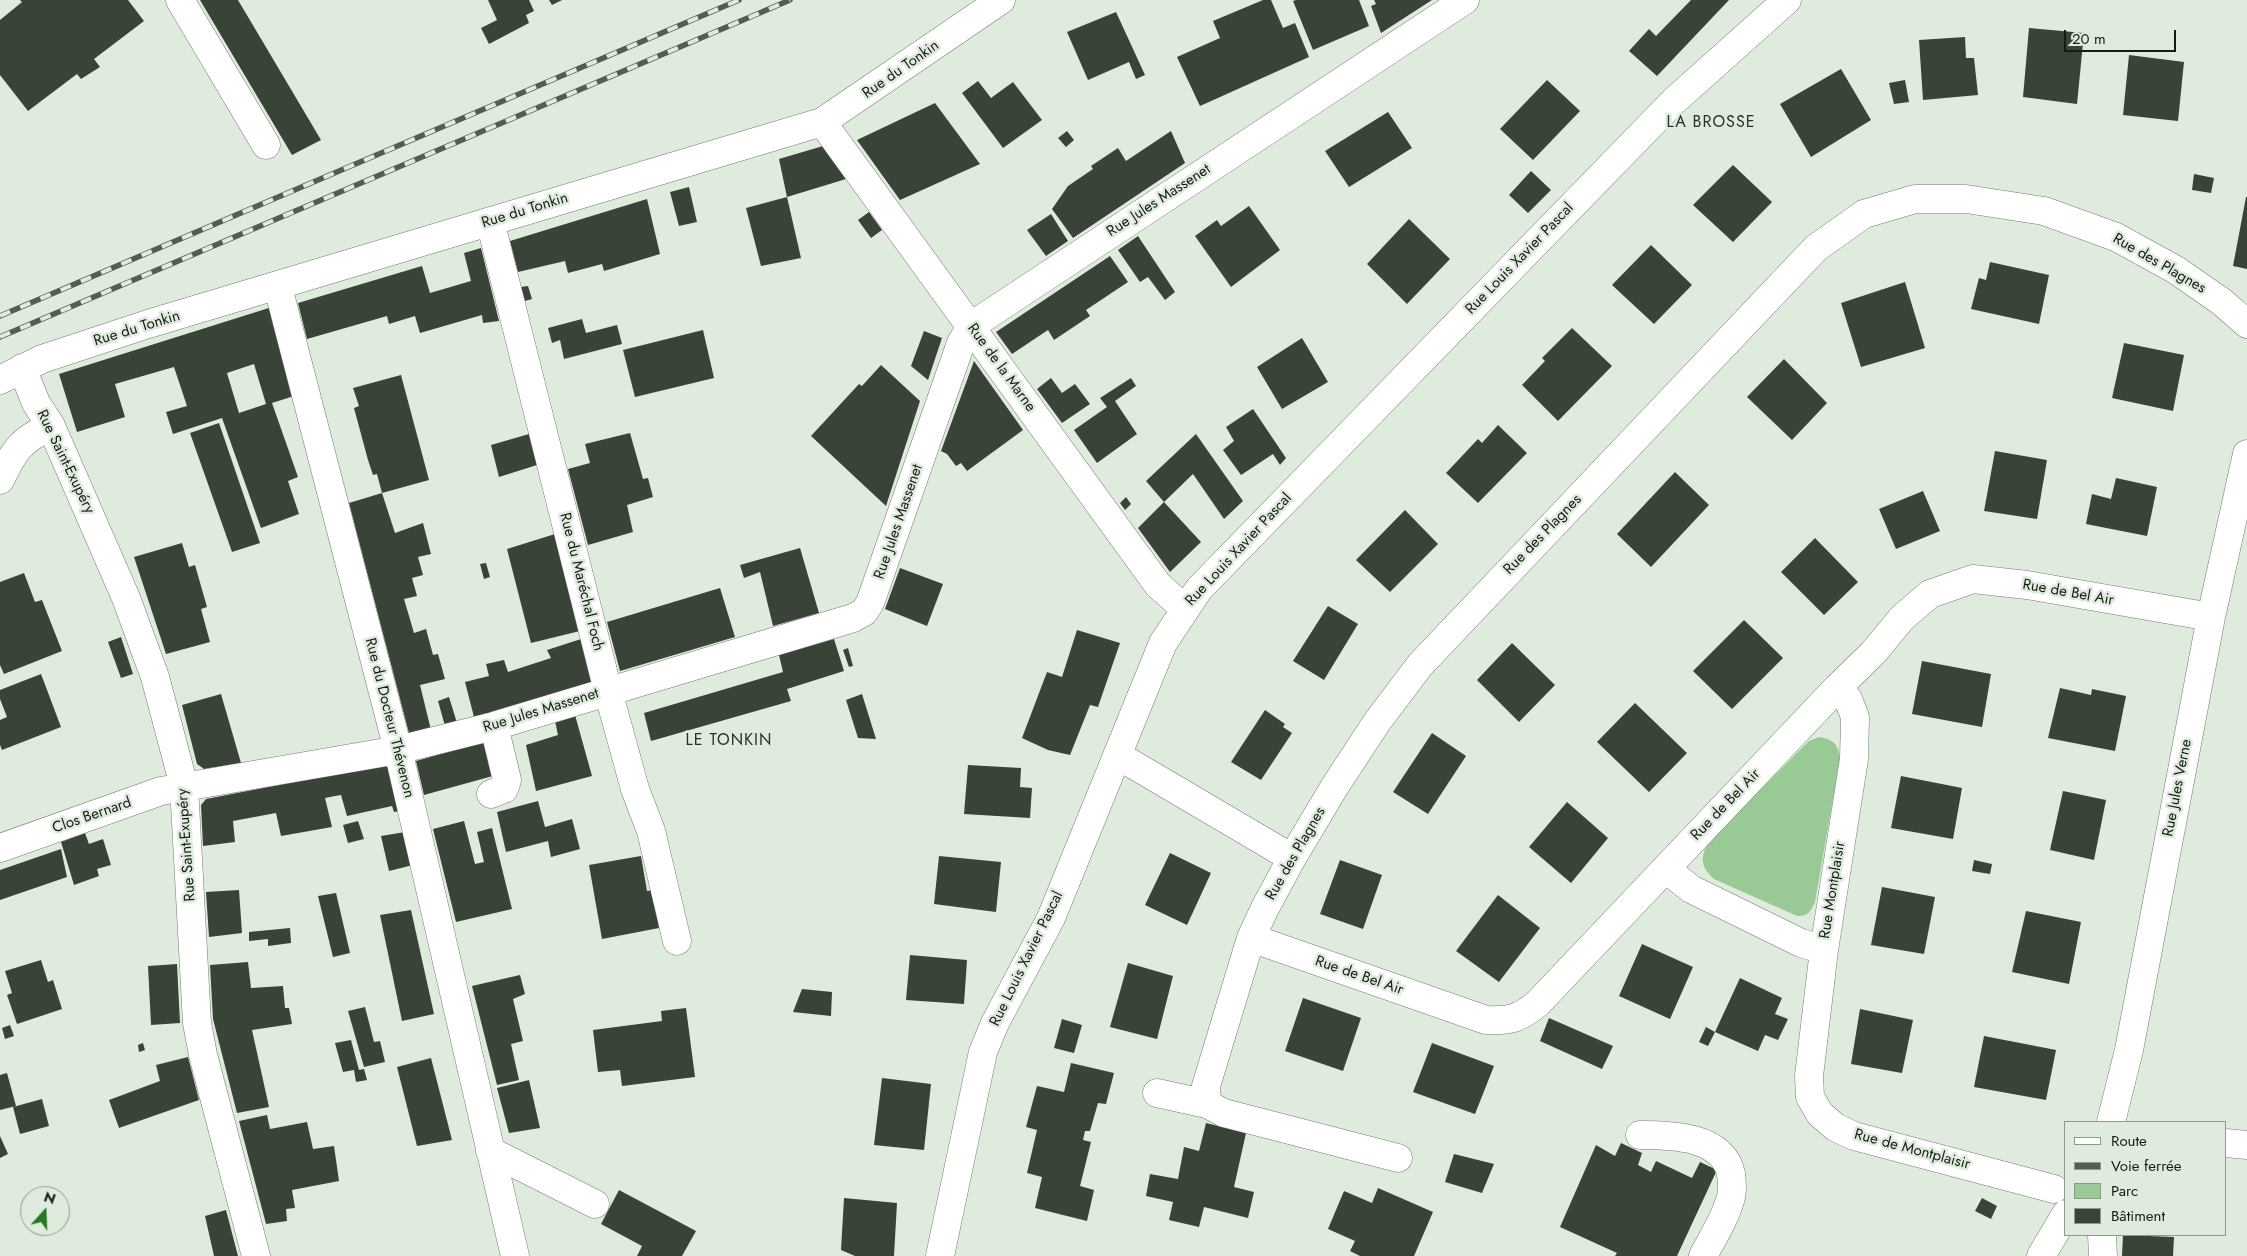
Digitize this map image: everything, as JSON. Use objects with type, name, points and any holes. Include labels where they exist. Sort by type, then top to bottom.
[{"type":"street","points":[[180,0],[266,145]]},
{"type":"street","name":"Rue du Tonkin","points":[[11,374],[42,359],[148,324],[278,287],[490,221],[822,122],[1001,0]]},
{"type":"street","name":"Rue Jules Massenet","points":[[184,786],[398,750],[494,726],[853,618],[864,612],[870,603],[961,343],[971,326],[1465,0]]},
{"type":"street","name":"Rue Louis Xavier Pascal","points":[[940,1256],[983,1052],[995,1023],[1051,918],[1163,643],[1185,608],[1199,589],[1674,101],[1787,0]]},
{"type":"street","name":"Rue de la Marne","points":[[822,122],[1158,585],[1185,608]]},
{"type":"street","name":"Rue des Plagnes","points":[[1207,1104],[1206,1086],[1251,938],[1292,858],[1377,722],[1420,665],[1816,248],[1864,214],[1915,199],[1966,199],[2044,212],[2116,237],[2176,270],[2222,302],[2247,324]]},
{"type":"street","name":"Rue du Maréchal Foch","points":[[490,221],[608,692],[635,789],[651,831],[677,942]]},
{"type":"street","name":"Rue du Docteur Thévenon","points":[[278,287],[398,750],[516,1256]]},
{"type":"street","name":"Rue Saint-Exupéry","points":[[11,374],[36,403],[51,426],[126,598],[155,677],[184,786],[197,1023],[203,1055],[256,1256]]},
{"type":"street","points":[[0,480],[19,445],[34,434],[51,426]]},
{"type":"street","name":"Rue Jules Verne","points":[[2113,1121],[2129,1050],[2211,617],[2247,454]]},
{"type":"street","name":"Rue de Bel Air","points":[[1251,938],[1486,1020],[1507,1021],[1525,1014],[1538,1003],[1837,688],[1873,653],[1902,618],[1930,594],[1973,579],[2027,585],[2211,617]]},
{"type":"street","name":"Rue Montplaisir","points":[[1666,869],[1691,888],[1801,943],[1824,950],[1854,759],[1855,717],[1848,699],[1837,688]]},
{"type":"street","points":[[492,794],[504,789],[507,780],[494,726]]},
{"type":"street","points":[[1116,755],[1292,858]]},
{"type":"street","name":"Clos Bernard","points":[[0,848],[161,791],[184,786]]},
{"type":"street","name":"Rue de Montplaisir","points":[[1824,950],[1809,1076],[1810,1097],[1820,1114],[1835,1127],[1854,1136],[2054,1189]]},
{"type":"street","points":[[1157,1093],[1207,1104],[1224,1113],[1398,1158]]},
{"type":"street","points":[[1640,1135],[1671,1135],[1694,1141],[1721,1154],[1728,1163],[1733,1182],[1732,1196],[1703,1256]]},
{"type":"street","points":[[2227,1142],[2247,1145]]},
{"type":"street","points":[[490,1151],[595,1204]]},
{"type":"street","points":[[2041,1256],[2064,1217]]},
{"type":"street","points":[[2102,1236],[2103,1256]]},
{"type":"green space","points":[[1819,737],[1834,743],[1840,758],[1815,902],[1809,913],[1804,916],[1797,916],[1714,879],[1709,875],[1704,866],[1703,857],[1709,841],[1809,741]]},
{"type":"building","points":[[20,0],[128,0],[144,21],[94,59],[100,67],[81,79],[77,74],[28,111],[0,75],[0,20],[22,2]]},
{"type":"building","points":[[200,0],[238,0],[321,140],[292,155]]},
{"type":"building","points":[[488,0],[529,0],[534,11],[526,15],[529,23],[489,44],[481,28],[497,20]]},
{"type":"building","points":[[549,0],[562,0],[552,5]]},
{"type":"building","points":[[1263,0],[1271,0],[1283,28],[1295,23],[1309,57],[1200,106],[1177,57],[1220,38],[1213,21]]},
{"type":"building","points":[[1359,0],[1369,26],[1313,50],[1293,1]]},
{"type":"building","points":[[1374,0],[1432,0],[1381,33],[1371,6],[1376,4]]},
{"type":"building","points":[[1691,0],[1729,0],[1657,76],[1629,51],[1649,29],[1656,36]]},
{"type":"building","points":[[1116,12],[1145,75],[1136,79],[1129,62],[1088,80],[1067,32]]},
{"type":"building","points":[[2029,28],[2084,33],[2077,104],[2023,97]]},
{"type":"building","points":[[1965,37],[1966,58],[1974,58],[1978,95],[1923,100],[1919,40]]},
{"type":"building","points":[[2129,55],[2184,62],[2178,121],[2123,115]]},
{"type":"building","points":[[1841,69],[1871,120],[1811,157],[1780,104]]},
{"type":"building","points":[[1547,80],[1580,111],[1533,160],[1500,129]]},
{"type":"building","points":[[1905,80],[1909,102],[1894,104],[1889,83]]},
{"type":"building","points":[[978,81],[991,98],[1013,82],[1042,120],[1003,148],[962,93]]},
{"type":"building","points":[[935,103],[980,164],[900,200],[857,140]]},
{"type":"building","points":[[1388,112],[1412,148],[1349,187],[1325,151]]},
{"type":"building","points":[[1067,131],[1074,140],[1066,147],[1058,138]]},
{"type":"building","points":[[1171,131],[1185,163],[1073,238],[1052,209],[1068,186],[1093,169],[1091,166],[1118,148],[1126,161]]},
{"type":"building","points":[[823,146],[846,179],[787,197],[779,159]]},
{"type":"building","points":[[1733,165],[1772,202],[1733,242],[1693,205]]},
{"type":"building","points":[[1531,171],[1551,190],[1528,213],[1509,195]]},
{"type":"building","points":[[2194,174],[2214,178],[2211,193],[2192,190]]},
{"type":"building","points":[[689,187],[697,222],[679,226],[670,192]]},
{"type":"building","points":[[787,197],[801,258],[761,266],[746,208]]},
{"type":"building","points":[[2247,197],[2247,269],[2233,266]]},
{"type":"building","points":[[647,199],[660,254],[604,271],[602,264],[568,273],[565,261],[518,272],[510,241]]},
{"type":"building","points":[[1249,206],[1280,250],[1231,287],[1195,236],[1217,220],[1221,226]]},
{"type":"building","points":[[869,212],[882,230],[871,238],[858,220]]},
{"type":"building","points":[[1051,214],[1068,241],[1046,256],[1027,230]]},
{"type":"building","points":[[1409,219],[1450,259],[1407,304],[1367,264]]},
{"type":"building","points":[[1138,236],[1175,292],[1165,300],[1148,277],[1140,282],[1118,250]]},
{"type":"building","points":[[1651,245],[1692,285],[1654,324],[1612,285]]},
{"type":"building","points":[[481,248],[499,321],[483,323],[482,315],[420,333],[415,316],[389,324],[387,316],[307,339],[298,303],[422,266],[430,293],[471,281],[464,253]]},
{"type":"building","points":[[1110,256],[1128,282],[1086,310],[1090,316],[1054,340],[1048,330],[1012,354],[996,332]]},
{"type":"building","points":[[1990,262],[2049,275],[2039,324],[1971,309],[1979,278],[1986,280]]},
{"type":"building","points":[[1905,282],[1925,348],[1861,367],[1841,303]]},
{"type":"building","points":[[528,286],[532,299],[525,301],[521,287]]},
{"type":"building","points":[[272,307],[294,396],[272,403],[298,477],[288,481],[299,514],[261,528],[222,418],[173,434],[166,412],[187,406],[174,367],[115,384],[125,417],[77,432],[59,374]],"holes":[[[254,364],[266,404],[239,413],[227,373]]]},
{"type":"building","points":[[582,319],[586,333],[617,325],[622,344],[564,359],[560,340],[552,343],[548,328]]},
{"type":"building","points":[[1572,328],[1612,366],[1558,421],[1522,385],[1545,361],[1542,358]]},
{"type":"building","points":[[703,330],[714,378],[635,397],[623,350]]},
{"type":"building","points":[[924,331],[942,338],[928,380],[911,366]]},
{"type":"building","points":[[1302,338],[1328,382],[1282,409],[1257,367]]},
{"type":"building","points":[[2124,343],[2184,355],[2173,411],[2112,398]]},
{"type":"building","points":[[1784,359],[1827,403],[1792,440],[1747,397]]},
{"type":"building","points":[[974,361],[1023,430],[967,471],[961,463],[956,466],[947,454],[941,451]]},
{"type":"building","points":[[881,365],[920,401],[886,506],[811,436],[859,384],[862,386]]},
{"type":"building","points":[[401,375],[429,480],[382,493],[377,474],[373,475],[368,460],[354,408],[359,406],[353,388]]},
{"type":"building","points":[[1051,378],[1062,393],[1075,384],[1090,404],[1062,423],[1037,389]]},
{"type":"building","points":[[1131,378],[1136,386],[1115,401],[1137,434],[1097,463],[1074,430],[1107,407],[1100,398]]},
{"type":"building","points":[[1253,409],[1286,458],[1280,465],[1273,454],[1241,475],[1223,450],[1234,441],[1226,427]]},
{"type":"building","points":[[219,423],[260,543],[232,552],[190,433]]},
{"type":"building","points":[[1498,425],[1527,453],[1478,503],[1446,473],[1478,439],[1482,443]]},
{"type":"building","points":[[630,433],[643,479],[648,478],[653,497],[627,505],[633,532],[588,545],[568,469],[590,463],[585,444]]},
{"type":"building","points":[[529,434],[537,465],[499,477],[491,445]]},
{"type":"building","points":[[1196,434],[1243,501],[1224,519],[1193,474],[1164,502],[1146,481]]},
{"type":"building","points":[[1995,451],[2047,460],[2037,519],[1984,511]]},
{"type":"building","points":[[1675,472],[1709,505],[1651,567],[1617,534]]},
{"type":"building","points":[[2116,478],[2157,487],[2147,536],[2086,524],[2092,494],[2111,499]]},
{"type":"building","points":[[1923,491],[1940,531],[1896,549],[1879,509]]},
{"type":"building","points":[[382,493],[395,533],[423,523],[431,554],[418,557],[423,575],[412,578],[417,596],[404,599],[414,633],[426,629],[433,655],[438,654],[445,679],[420,685],[431,730],[410,737],[349,503]]},
{"type":"building","points":[[1126,497],[1131,504],[1125,510],[1120,503]]},
{"type":"building","points":[[1164,502],[1201,542],[1170,572],[1138,528]]},
{"type":"building","points":[[1405,510],[1438,544],[1390,592],[1356,560]]},
{"type":"building","points":[[555,534],[580,631],[531,643],[507,549]]},
{"type":"building","points":[[1815,538],[1858,582],[1824,615],[1781,572]]},
{"type":"building","points":[[182,543],[189,567],[195,565],[207,607],[201,609],[210,642],[166,654],[134,557]]},
{"type":"building","points":[[800,548],[819,613],[773,626],[760,572],[744,578],[740,565]]},
{"type":"building","points":[[486,563],[490,577],[484,579],[480,564]]},
{"type":"building","points":[[900,568],[943,584],[927,626],[885,609]]},
{"type":"building","points":[[24,573],[35,602],[42,600],[62,651],[4,674],[0,665],[0,582]]},
{"type":"building","points":[[720,588],[735,637],[620,671],[607,622]]},
{"type":"building","points":[[1328,606],[1358,624],[1324,680],[1293,661]]},
{"type":"building","points":[[1744,620],[1783,658],[1732,709],[1693,671]]},
{"type":"building","points":[[1077,630],[1120,643],[1098,707],[1090,705],[1070,755],[1048,750],[1022,738],[1047,672],[1062,677]]},
{"type":"building","points":[[121,637],[133,674],[121,678],[108,642]]},
{"type":"building","points":[[581,639],[593,682],[474,717],[465,682],[489,676],[486,664],[504,660],[508,672],[551,658],[547,650]]},
{"type":"building","points":[[834,639],[844,671],[787,689],[791,701],[651,741],[644,713],[783,672],[779,655]]},
{"type":"building","points":[[1512,643],[1555,685],[1519,722],[1477,680]]},
{"type":"building","points":[[848,648],[853,666],[849,667],[843,650]]},
{"type":"building","points":[[1922,661],[1991,674],[1982,727],[1912,714]]},
{"type":"building","points":[[41,674],[61,727],[2,750],[0,745],[0,720],[7,717],[0,699],[0,690]]},
{"type":"building","points":[[2060,688],[2091,695],[2092,689],[2126,696],[2115,751],[2048,738]]},
{"type":"building","points":[[221,694],[241,763],[204,769],[197,764],[182,705]]},
{"type":"building","points":[[862,694],[876,739],[858,738],[846,700]]},
{"type":"building","points":[[449,697],[457,723],[445,726],[438,701]]},
{"type":"building","points":[[1635,703],[1687,753],[1649,792],[1597,742]]},
{"type":"building","points":[[1265,710],[1285,724],[1283,727],[1292,733],[1261,780],[1231,762]]},
{"type":"building","points":[[575,715],[592,776],[536,791],[526,745],[558,735],[555,721]]},
{"type":"building","points":[[1432,733],[1466,756],[1428,814],[1393,792]]},
{"type":"building","points":[[491,740],[500,774],[424,795],[416,761]]},
{"type":"building","points":[[388,764],[400,811],[394,812],[392,806],[347,816],[341,795],[335,796],[325,798],[332,827],[281,836],[276,813],[233,821],[235,842],[203,846],[201,805],[206,799]]},
{"type":"building","points":[[968,765],[1021,768],[1020,787],[1032,788],[1030,818],[964,814]]},
{"type":"building","points":[[1901,776],[1962,788],[1953,839],[1891,828]]},
{"type":"building","points":[[2063,791],[2106,800],[2094,860],[2050,850]]},
{"type":"building","points":[[538,801],[545,827],[572,819],[580,849],[551,857],[548,841],[506,852],[497,812]]},
{"type":"building","points":[[1567,802],[1608,838],[1571,883],[1529,847]]},
{"type":"building","points":[[358,821],[364,839],[348,843],[343,825]]},
{"type":"building","points":[[464,821],[475,864],[484,862],[477,832],[492,828],[512,909],[456,922],[433,829]]},
{"type":"building","points":[[405,832],[413,865],[389,871],[381,836]]},
{"type":"building","points":[[85,833],[89,844],[103,839],[111,865],[97,869],[99,876],[74,885],[61,842]]},
{"type":"building","points":[[61,849],[67,877],[0,900],[0,870]]},
{"type":"building","points":[[1170,853],[1211,873],[1187,925],[1145,905]]},
{"type":"building","points":[[641,856],[647,891],[653,890],[659,928],[602,939],[589,865]]},
{"type":"building","points":[[939,856],[1001,862],[996,912],[934,904]]},
{"type":"building","points":[[1340,860],[1382,875],[1363,929],[1320,914]]},
{"type":"building","points":[[1974,860],[1992,864],[1990,874],[1972,871]]},
{"type":"building","points":[[1882,887],[1935,897],[1924,954],[1871,945]]},
{"type":"building","points":[[239,890],[242,933],[209,937],[206,892]]},
{"type":"building","points":[[336,893],[350,953],[333,957],[318,896]]},
{"type":"building","points":[[1498,895],[1540,928],[1499,982],[1456,951]]},
{"type":"building","points":[[411,910],[434,1014],[402,1021],[380,915]]},
{"type":"building","points":[[2026,911],[2081,922],[2069,984],[2012,972]]},
{"type":"building","points":[[290,928],[291,943],[268,946],[268,939],[249,941],[249,932]]},
{"type":"building","points":[[1642,944],[1693,967],[1670,1019],[1619,996]]},
{"type":"building","points":[[910,955],[967,960],[964,1004],[906,1000]]},
{"type":"building","points":[[41,960],[48,982],[53,980],[62,1009],[17,1024],[7,995],[12,993],[5,971]]},
{"type":"building","points":[[248,962],[251,988],[283,986],[285,1008],[289,1008],[292,1024],[252,1030],[269,1107],[237,1113],[213,1019],[210,965]]},
{"type":"building","points":[[1128,963],[1173,976],[1157,1039],[1110,1027]]},
{"type":"building","points":[[177,964],[180,1023],[151,1025],[148,966]]},
{"type":"building","points":[[520,975],[525,994],[513,999],[523,1041],[511,1044],[519,1080],[497,1085],[472,986]]},
{"type":"building","points":[[1740,978],[1782,998],[1775,1014],[1788,1019],[1778,1040],[1765,1035],[1758,1051],[1715,1032]]},
{"type":"building","points":[[802,989],[832,992],[831,1016],[793,1012]]},
{"type":"building","points":[[1303,998],[1361,1018],[1343,1071],[1285,1051]]},
{"type":"building","points":[[365,1007],[374,1042],[380,1041],[385,1062],[364,1067],[348,1011]]},
{"type":"building","points":[[686,1008],[695,1077],[622,1086],[620,1070],[598,1072],[593,1030],[662,1021],[661,1011]]},
{"type":"building","points":[[1860,1009],[1913,1020],[1902,1073],[1851,1064]]},
{"type":"building","points":[[1549,1018],[1613,1046],[1602,1069],[1540,1041]]},
{"type":"building","points":[[1062,1019],[1082,1025],[1074,1053],[1054,1048]]},
{"type":"building","points":[[10,1025],[14,1036],[5,1039],[2,1028]]},
{"type":"building","points":[[1706,1027],[1715,1032],[1708,1046],[1699,1042]]},
{"type":"building","points":[[1984,1036],[2056,1050],[2046,1100],[1974,1087]]},
{"type":"building","points":[[351,1040],[359,1070],[364,1069],[367,1080],[356,1082],[354,1070],[343,1072],[335,1043]]},
{"type":"building","points":[[143,1043],[145,1050],[139,1052],[138,1045]]},
{"type":"building","points":[[1432,1043],[1494,1066],[1475,1114],[1413,1092]]},
{"type":"building","points":[[188,1057],[199,1100],[119,1128],[109,1100],[160,1081],[156,1065]]},
{"type":"building","points":[[431,1058],[452,1140],[417,1146],[397,1067]]},
{"type":"building","points":[[1071,1063],[1114,1073],[1106,1104],[1098,1103],[1090,1131],[1085,1131],[1083,1140],[1091,1142],[1080,1186],[1094,1190],[1087,1221],[1035,1208],[1042,1177],[1027,1173],[1037,1130],[1026,1127],[1037,1086],[1064,1092]]},
{"type":"building","points":[[7,1073],[16,1106],[0,1110],[0,1075]]},
{"type":"building","points":[[882,1078],[931,1084],[924,1150],[874,1145]]},
{"type":"building","points":[[529,1080],[540,1128],[509,1133],[497,1088]]},
{"type":"building","points":[[42,1099],[49,1126],[20,1134],[13,1107]]},
{"type":"building","points":[[267,1115],[270,1129],[307,1122],[313,1149],[334,1146],[339,1181],[292,1190],[295,1208],[286,1209],[287,1221],[266,1224],[239,1121]]},
{"type":"building","points":[[1206,1123],[1246,1133],[1234,1187],[1254,1192],[1248,1218],[1204,1207],[1199,1227],[1169,1220],[1173,1202],[1146,1196],[1150,1174],[1178,1179],[1184,1147],[1199,1151]]},
{"type":"building","points":[[0,1136],[8,1154],[0,1158]]},
{"type":"building","points":[[1621,1143],[1642,1153],[1638,1165],[1651,1172],[1656,1161],[1692,1178],[1700,1162],[1717,1170],[1677,1256],[1615,1256],[1617,1253],[1560,1227],[1596,1145],[1615,1156]]},
{"type":"building","points":[[1454,1154],[1494,1164],[1482,1193],[1445,1182]]},
{"type":"building","points":[[1378,1188],[1433,1212],[1414,1256],[1360,1256],[1350,1251],[1355,1241],[1328,1229],[1344,1191],[1372,1203]]},
{"type":"building","points":[[619,1190],[696,1231],[682,1256],[637,1256],[642,1246],[601,1224]]},
{"type":"building","points":[[844,1198],[897,1203],[894,1256],[855,1256],[841,1250]]},
{"type":"building","points":[[1982,1198],[1997,1206],[1991,1219],[1975,1211]]},
{"type":"building","points":[[226,1210],[238,1256],[214,1256],[205,1216]]},
{"type":"building","points":[[2123,1236],[2174,1237],[2173,1256],[2122,1256]]},
{"type":"railway","points":[[0,316],[739,0]]},
{"type":"railway","points":[[0,337],[790,0]]},
{"type":"district","name":"LA BROSSE","points":[[1711,123]]},
{"type":"district","name":"LE TONKIN","points":[[729,741]]}]
